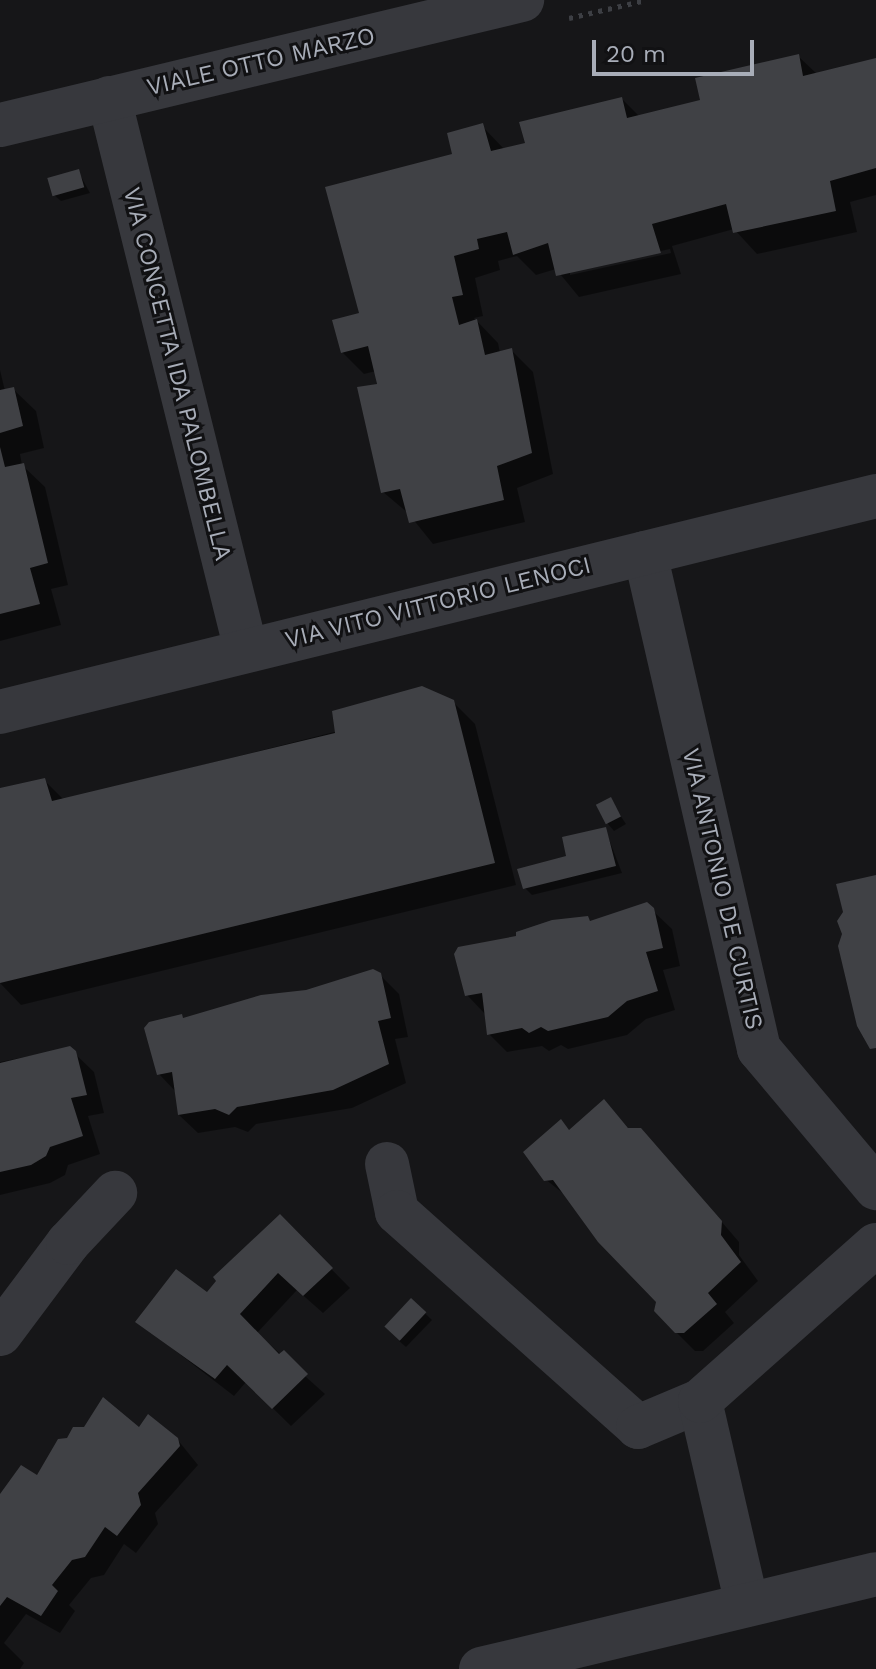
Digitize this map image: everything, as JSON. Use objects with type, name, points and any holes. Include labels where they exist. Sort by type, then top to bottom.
[{"type":"street","name":"VIALE OTTO MARZO","points":[[0,125],[522,0]]},
{"type":"street","name":"VIA CONCETTA IDA PALOMBELLA","points":[[109,98],[246,650]]},
{"type":"street","name":"VIA VITO VITTORIO LENOCI","points":[[0,712],[876,496]]},
{"type":"street","name":"VIA ANTONIO DE CURTIS","points":[[645,553],[759,1049],[876,1188]]},
{"type":"street","points":[[387,1164],[397,1212],[638,1427],[700,1401],[876,1245]]},
{"type":"street","points":[[0,1334],[68,1243],[115,1193]]},
{"type":"street","points":[[700,1401],[747,1605]]},
{"type":"street","points":[[481,1669],[876,1574]]},
{"type":"building","points":[[799,54],[803,76],[876,58],[876,168],[830,181],[836,211],[733,233],[726,204],[652,224],[661,253],[556,276],[548,243],[513,255],[507,232],[477,239],[479,249],[454,256],[463,295],[452,297],[459,325],[477,319],[485,355],[512,348],[532,453],[497,466],[504,500],[409,523],[400,489],[381,493],[357,387],[377,384],[368,346],[341,353],[332,320],[359,313],[325,187],[452,154],[447,133],[483,123],[491,151],[525,143],[519,122],[622,97],[627,118],[700,100],[695,78]]},
{"type":"building","points":[[79,169],[84,187],[53,196],[47,178]]},
{"type":"building","points":[[14,387],[23,426],[0,433],[0,390]]},
{"type":"building","points":[[0,447],[5,467],[24,463],[48,563],[30,568],[40,604],[0,614]]},
{"type":"building","points":[[422,686],[454,700],[495,863],[0,983],[0,788],[45,778],[52,801],[335,733],[332,711]]},
{"type":"building","points":[[611,797],[621,817],[606,824],[596,805]]},
{"type":"building","points":[[606,827],[616,866],[523,889],[517,869],[566,856],[562,837]]},
{"type":"building","points":[[876,875],[876,1048],[870,1049],[857,1026],[838,946],[842,934],[837,921],[843,912],[836,884]]},
{"type":"building","points":[[647,902],[654,908],[663,948],[646,952],[658,991],[627,1001],[608,1017],[548,1031],[541,1027],[529,1033],[522,1028],[487,1035],[482,993],[465,996],[454,954],[458,947],[516,936],[516,932],[552,920],[588,916],[590,921]]},
{"type":"building","points":[[373,969],[381,973],[391,1018],[378,1021],[389,1064],[333,1090],[237,1107],[229,1115],[215,1109],[178,1115],[172,1072],[157,1075],[144,1028],[149,1022],[182,1014],[183,1018],[261,995],[306,990]]},
{"type":"building","points":[[70,1046],[76,1051],[87,1095],[71,1098],[83,1136],[50,1147],[46,1156],[31,1165],[0,1172],[0,1063]]},
{"type":"building","points":[[604,1099],[628,1128],[641,1128],[722,1221],[721,1235],[741,1262],[708,1293],[717,1304],[684,1333],[675,1333],[654,1311],[656,1302],[598,1242],[553,1180],[544,1181],[523,1152],[561,1119],[569,1130]]},
{"type":"building","points":[[280,1214],[333,1268],[303,1296],[278,1273],[240,1314],[279,1354],[284,1350],[308,1374],[272,1409],[227,1365],[215,1379],[135,1322],[176,1269],[207,1292],[216,1281],[213,1277]]},
{"type":"building","points":[[411,1298],[426,1312],[400,1341],[384,1327]]},
{"type":"building","points":[[103,1397],[139,1427],[148,1414],[178,1438],[180,1446],[138,1493],[141,1505],[117,1536],[105,1527],[85,1557],[72,1560],[52,1585],[58,1591],[41,1616],[7,1597],[0,1606],[0,1494],[21,1465],[37,1475],[58,1439],[67,1438],[73,1427],[84,1427]]}]
